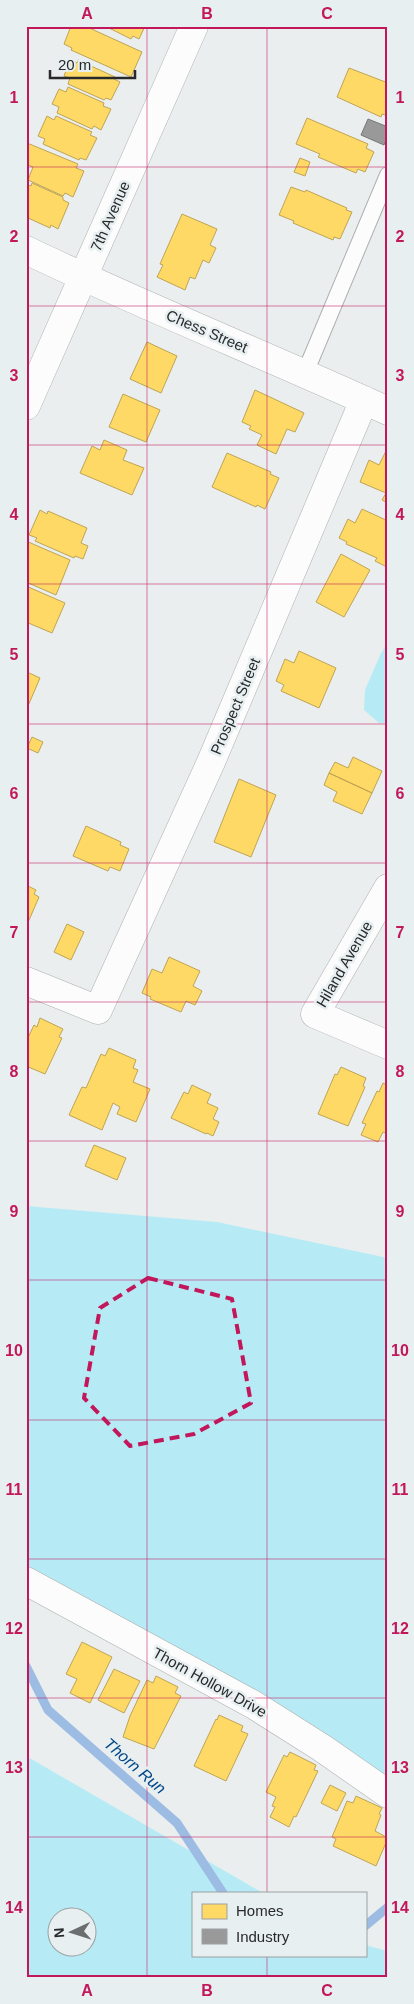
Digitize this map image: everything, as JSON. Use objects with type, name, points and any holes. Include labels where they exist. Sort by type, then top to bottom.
[{"type":"street","name":"7th Avenue","points":[[26,406],[194,26]]},
{"type":"street","name":"Chess Street","points":[[26,250],[83,277],[376,405]]},
{"type":"street","name":"Prospect Street","points":[[26,981],[98,1010],[376,405]]},
{"type":"street","name":"Hiland Avenue","points":[[388,888],[315,1014],[388,1045]]},
{"type":"street","name":"Thorn Hollow Drive","points":[[26,1580],[254,1705],[322,1748],[388,1794]]},
{"type":"lane","points":[[305,373],[388,175]]},
{"type":"highlighted area","points":[[148,1278],[232,1299],[251,1403],[194,1434],[130,1446],[84,1398],[100,1308]]},
{"type":"shaded area","points":[[388,642],[388,723],[379,723],[364,710],[365,690],[381,653]]},
{"type":"shaded area","points":[[26,1206],[217,1222],[388,1258],[388,1794],[26,1581]]},
{"type":"shaded area","points":[[26,1756],[261,1892],[192,1892],[192,1956],[366,1956],[366,1945],[388,1951],[388,1978],[26,1978]]},
{"type":"building: Homes","points":[[71,26],[81,28],[85,26],[142,52],[131,77],[71,50],[72,48],[64,44]]},
{"type":"building: Homes","points":[[105,26],[145,26],[139,39],[133,36],[131,39]]},
{"type":"building: Homes","points":[[70,60],[77,63],[78,60],[115,77],[114,79],[120,82],[111,100],[106,98],[104,100],[68,84],[70,78],[64,76]]},
{"type":"building: Homes","points":[[349,68],[388,83],[388,116],[382,114],[381,117],[337,97]]},
{"type":"building: Homes","points":[[68,87],[104,103],[103,106],[111,109],[101,130],[94,126],[92,129],[57,113],[59,107],[52,104],[59,89],[66,92]]},
{"type":"building: Homes","points":[[47,116],[54,120],[56,116],[92,132],[90,135],[97,138],[86,160],[80,158],[79,160],[43,144],[45,139],[38,136]]},
{"type":"building: Homes","points":[[307,118],[368,144],[366,148],[374,152],[365,172],[358,169],[356,173],[318,157],[320,154],[296,144]]},
{"type":"building: Homes","points":[[27,143],[78,164],[76,168],[84,171],[73,197],[65,193],[63,196],[28,180],[33,167],[26,164]]},
{"type":"building: Homes","points":[[300,158],[310,162],[305,176],[294,172]]},
{"type":"building: Homes","points":[[32,183],[63,197],[63,200],[69,203],[58,229],[51,225],[50,228],[26,217],[26,184],[31,186]]},
{"type":"building: Homes","points":[[291,187],[305,192],[306,190],[352,212],[340,239],[334,237],[333,240],[279,215]]},
{"type":"building: Homes","points":[[182,214],[217,229],[210,245],[216,248],[209,263],[203,260],[195,279],[190,277],[185,290],[157,277],[163,265],[160,264]]},
{"type":"building: Homes","points":[[147,342],[177,356],[161,393],[130,379]]},
{"type":"building: Homes","points":[[255,390],[304,413],[295,432],[287,429],[276,454],[257,445],[262,435],[249,429],[251,426],[242,422]]},
{"type":"building: Homes","points":[[123,394],[160,410],[146,442],[109,427]]},
{"type":"building: Homes","points":[[104,440],[127,450],[123,460],[144,468],[132,495],[80,473],[92,446],[100,450]]},
{"type":"building: Homes","points":[[386,451],[388,452],[388,503],[382,500],[386,493],[360,482],[369,460],[379,465]]},
{"type":"building: Homes","points":[[227,453],[271,472],[270,474],[279,478],[265,509],[257,505],[256,507],[212,487]]},
{"type":"building: Homes","points":[[362,509],[388,521],[388,560],[385,566],[375,561],[377,558],[346,544],[347,542],[339,538],[348,519],[355,523]]},
{"type":"building: Homes","points":[[40,510],[47,514],[48,511],[87,528],[81,543],[88,546],[83,559],[75,556],[74,558],[35,541],[37,538],[29,535]]},
{"type":"building: Homes","points":[[26,541],[70,560],[56,595],[26,582]]},
{"type":"building: Homes","points":[[341,554],[370,570],[344,617],[316,602]]},
{"type":"building: Homes","points":[[26,586],[65,603],[52,633],[26,622]]},
{"type":"building: Homes","points":[[299,651],[336,668],[319,708],[281,691],[284,685],[276,681],[285,659],[294,663]]},
{"type":"building: Homes","points":[[26,670],[40,678],[28,706],[26,705]]},
{"type":"building: Homes","points":[[32,737],[43,742],[38,753],[27,748]]},
{"type":"building: Homes","points":[[353,757],[382,771],[372,793],[329,773],[335,762],[348,768]]},
{"type":"building: Homes","points":[[329,773],[372,793],[362,814],[333,801],[337,792],[324,785]]},
{"type":"building: Homes","points":[[239,779],[276,795],[251,857],[214,842]]},
{"type":"building: Homes","points":[[86,826],[121,842],[120,845],[129,849],[120,871],[110,867],[108,871],[73,856]]},
{"type":"building: Homes","points":[[26,885],[36,890],[34,894],[39,897],[26,927]]},
{"type":"building: Homes","points":[[67,924],[84,932],[71,960],[54,952]]},
{"type":"building: Homes","points":[[169,957],[200,971],[193,986],[202,991],[195,1005],[186,1001],[181,1012],[150,999],[151,997],[142,993],[152,969],[162,973]]},
{"type":"building: Homes","points":[[40,1018],[63,1029],[59,1037],[62,1038],[45,1074],[26,1066],[26,1042],[34,1025],[37,1027]]},
{"type":"building: Homes","points":[[109,1048],[136,1060],[133,1068],[138,1070],[133,1082],[150,1089],[136,1122],[117,1114],[120,1107],[113,1103],[102,1130],[69,1115],[82,1087],[86,1088],[101,1054],[105,1056]]},
{"type":"building: Homes","points":[[341,1067],[366,1078],[363,1086],[365,1087],[348,1126],[318,1114],[335,1074],[337,1075]]},
{"type":"building: Homes","points":[[383,1083],[388,1086],[388,1134],[383,1132],[378,1142],[361,1135],[366,1124],[362,1123],[377,1091],[379,1092]]},
{"type":"building: Homes","points":[[192,1085],[211,1094],[207,1103],[218,1108],[213,1119],[219,1122],[213,1136],[171,1118],[184,1092],[188,1094]]},
{"type":"building: Homes","points":[[94,1145],[126,1158],[117,1180],[85,1166]]},
{"type":"building: Homes","points":[[82,1642],[112,1657],[90,1703],[70,1693],[77,1679],[66,1674]]},
{"type":"building: Homes","points":[[114,1669],[140,1681],[124,1713],[98,1700]]},
{"type":"building: Homes","points":[[156,1676],[178,1687],[175,1693],[181,1696],[154,1749],[123,1737],[130,1716],[147,1680],[153,1683]]},
{"type":"building: Homes","points":[[219,1715],[243,1726],[241,1731],[248,1734],[226,1781],[194,1766]]},
{"type":"building: Homes","points":[[290,1752],[316,1765],[314,1770],[318,1771],[296,1817],[294,1816],[289,1827],[270,1817],[275,1807],[272,1806],[276,1797],[266,1792],[284,1755],[287,1757]]},
{"type":"building: Homes","points":[[330,1785],[346,1793],[337,1811],[321,1803]]},
{"type":"building: Homes","points":[[356,1796],[382,1808],[375,1831],[388,1838],[376,1866],[333,1846],[336,1839],[332,1837],[347,1801],[353,1803]]},
{"type":"building: Industry","points":[[368,119],[388,127],[388,135],[384,145],[361,135]]},
{"type":"waterway","name":"Thorn Run","points":[[26,1666],[48,1710],[177,1823],[222,1892]]},
{"type":"waterway","name":"Thorn Run","points":[[366,1925],[388,1907]]}]
